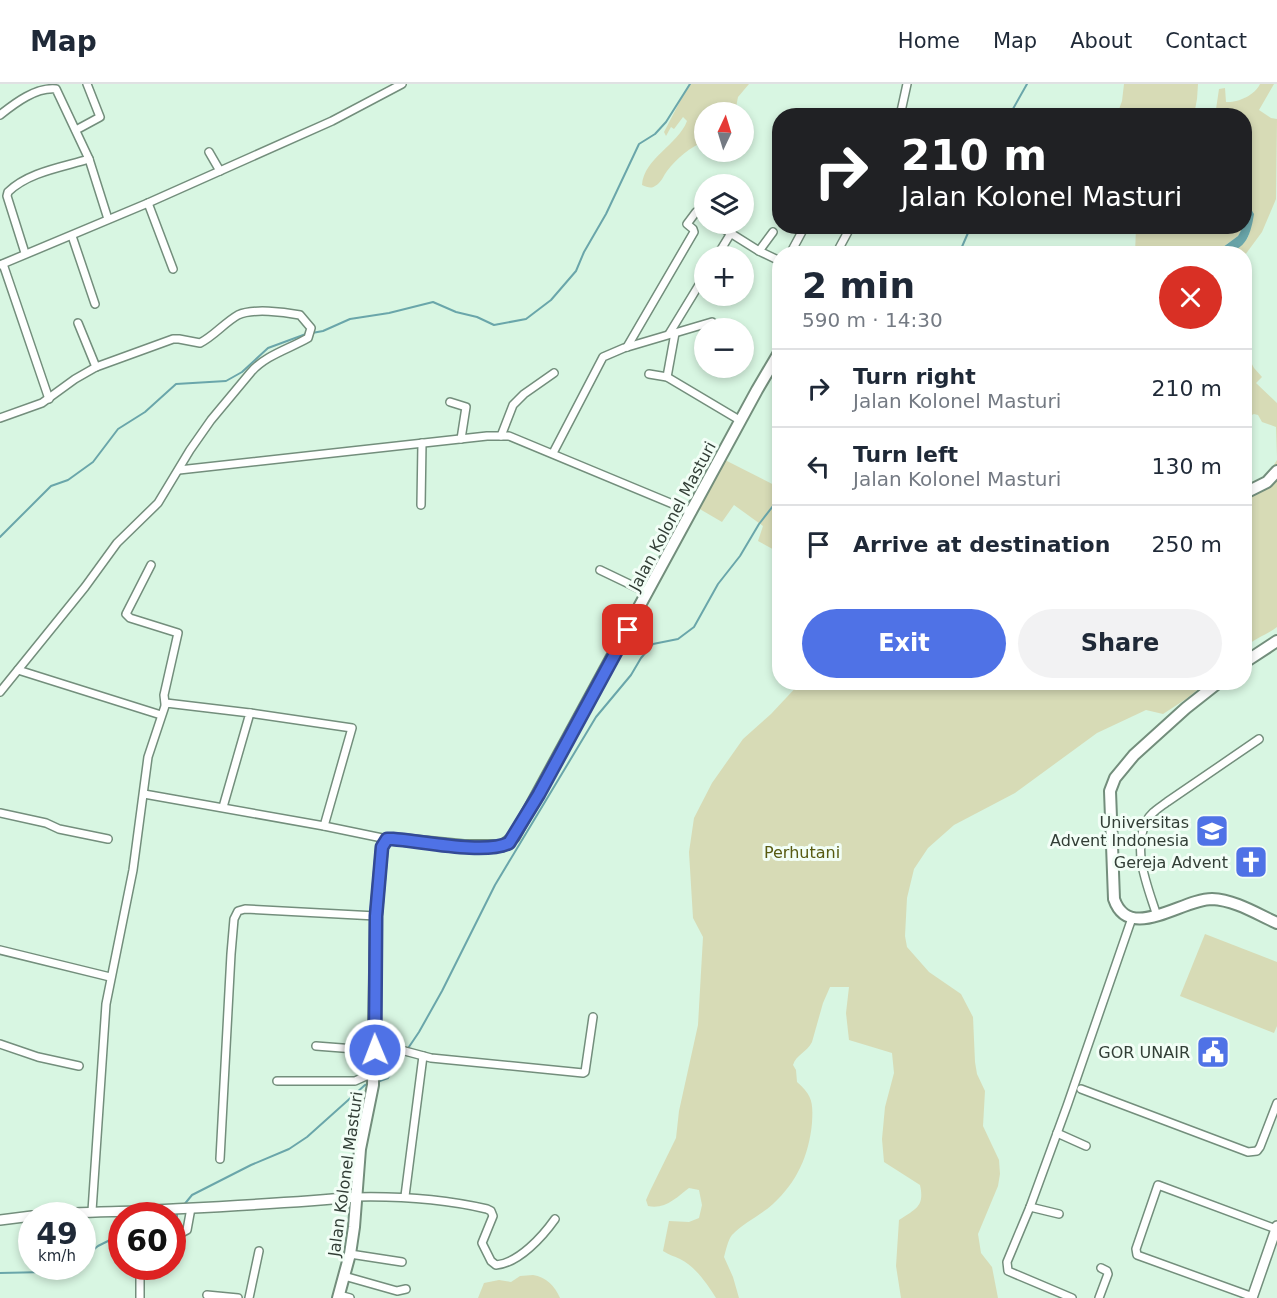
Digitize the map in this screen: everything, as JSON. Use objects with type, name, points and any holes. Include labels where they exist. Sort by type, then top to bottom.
[{"type":"main road","name":"Jalan Kolonel Masturi","points":[[342,1297],[354,1227],[360,1149],[373,1078],[376,916],[382,847],[387,839],[464,846],[502,846],[509,843],[539,794],[772,365]]},
{"type":"main road","points":[[1252,490],[1267,482],[1277,471]]},
{"type":"main road","points":[[1252,658],[1277,641]]},
{"type":"main road","points":[[1210,690],[1134,755],[1112,784],[1110,791],[1112,891],[1116,905],[1120,912],[1132,918],[1157,916],[1196,901],[1214,899],[1234,903],[1277,923]]},
{"type":"street","points":[[76,130],[100,116],[87,84]]},
{"type":"street","points":[[49,399],[1,264],[72,236],[332,121],[402,84]]},
{"type":"street","points":[[902,108],[907,84]]},
{"type":"street","points":[[0,115],[26,97],[53,88],[58,92],[90,159],[108,219]]},
{"type":"street","points":[[209,152],[220,171]]},
{"type":"street","points":[[25,253],[7,196],[8,192],[30,177],[90,159]]},
{"type":"street","points":[[148,203],[173,269]]},
{"type":"street","points":[[627,347],[694,232],[687,224],[694,215]]},
{"type":"street","points":[[759,250],[772,233]]},
{"type":"street","points":[[733,234],[772,257]]},
{"type":"street","points":[[72,236],[95,304]]},
{"type":"street","points":[[667,377],[672,333],[694,294]]},
{"type":"street","points":[[0,418],[49,399],[75,379],[96,367],[172,339],[200,343],[236,316],[244,313],[257,311],[300,315],[308,322],[311,329],[308,338],[268,358],[250,372],[211,420],[158,503],[117,543],[85,587],[0,692]]},
{"type":"street","points":[[78,323],[96,367]]},
{"type":"street","points":[[553,453],[598,362],[610,353],[694,327]]},
{"type":"street","points":[[501,435],[513,405],[524,394],[554,373]]},
{"type":"street","points":[[649,374],[667,377],[741,421]]},
{"type":"street","points":[[450,402],[466,407],[461,439]]},
{"type":"street","points":[[179,470],[501,435],[553,453],[692,512]]},
{"type":"street","points":[[422,443],[422,505]]},
{"type":"street","points":[[93,1202],[106,1004],[110,976],[133,870],[148,758],[165,704],[164,695],[178,633],[130,618],[126,614],[151,565]]},
{"type":"street","points":[[600,570],[648,593]]},
{"type":"street","points":[[18,670],[161,715]]},
{"type":"street","points":[[165,704],[250,713],[352,728],[324,825]]},
{"type":"street","points":[[223,807],[250,713]]},
{"type":"street","points":[[1157,916],[1143,874],[1142,845],[1146,821],[1167,802],[1259,740]]},
{"type":"street","points":[[144,794],[324,825],[387,839]]},
{"type":"street","points":[[0,813],[108,839]]},
{"type":"street","points":[[220,1159],[231,954],[234,919],[238,911],[245,909],[376,916]]},
{"type":"street","points":[[1071,1298],[1008,1270],[1007,1262],[1057,1133],[1132,918]]},
{"type":"street","points":[[0,950],[110,976]]},
{"type":"street","points":[[316,1046],[404,1052],[584,1073],[593,1017]]},
{"type":"street","points":[[0,1044],[38,1057],[79,1066]]},
{"type":"street","points":[[405,1196],[423,1056]]},
{"type":"street","points":[[277,1081],[355,1081],[373,1078]]},
{"type":"street","points":[[1081,1089],[1248,1152],[1257,1151],[1260,1147],[1277,1103]]},
{"type":"street","points":[[1057,1133],[1086,1146]]},
{"type":"street","points":[[1158,1185],[1276,1228],[1252,1297],[1137,1255],[1136,1249],[1158,1185]]},
{"type":"street","points":[[186,1209],[356,1197],[405,1196],[447,1200],[491,1211],[493,1216],[482,1243],[491,1261],[496,1265],[503,1264],[530,1248],[542,1238],[555,1218]]},
{"type":"street","points":[[1030,1207],[1059,1214]]},
{"type":"street","points":[[0,1220],[18,1218]]},
{"type":"street","points":[[249,1298],[259,1251]]},
{"type":"street","points":[[350,1254],[402,1262]]},
{"type":"street","points":[[1099,1298],[1108,1274],[1101,1268]]},
{"type":"street","points":[[344,1276],[397,1291],[406,1289]]},
{"type":"street","points":[[140,1280],[140,1298]]},
{"type":"street","points":[[207,1295],[238,1298]]},
{"type":"green space","points":[[689,84],[749,84],[738,97],[737,102],[694,102],[694,146],[679,157],[657,185],[650,188],[642,185],[644,175],[655,159],[683,130],[687,121],[683,117],[674,129],[671,127],[666,136],[664,132]]},
{"type":"green space","points":[[1124,84],[1198,84],[1195,108],[1120,108]]},
{"type":"green space","points":[[1260,84],[1274,84],[1259,110],[1277,119],[1276,199],[1262,232],[1252,246],[1240,246],[1249,234],[1252,234],[1252,108],[1216,108],[1219,89],[1225,88],[1226,102],[1231,102],[1241,100]]},
{"type":"green space","points":[[1136,234],[1239,234],[1224,246],[1135,246]]},
{"type":"green space","points":[[1252,364],[1262,377],[1256,383],[1277,403],[1277,457],[1276,427],[1262,422],[1258,415],[1252,415]]},
{"type":"green space","points":[[725,460],[772,484],[772,549],[758,541],[763,526],[734,505],[722,522],[698,508]]},
{"type":"green space","points":[[1277,460],[1277,627],[1252,642],[1252,496],[1257,492]]},
{"type":"green space","name":"Perhutani","points":[[794,690],[1197,690],[1163,714],[1146,710],[1097,733],[1015,793],[954,825],[928,848],[914,869],[907,898],[905,936],[907,947],[929,972],[961,994],[973,1017],[975,1062],[977,1074],[985,1091],[983,1126],[999,1160],[1000,1174],[998,1186],[978,1234],[981,1253],[992,1267],[998,1298],[901,1298],[896,1266],[899,1220],[920,1203],[920,1185],[884,1162],[882,1139],[885,1107],[894,1073],[892,1053],[849,1040],[846,1013],[849,987],[830,987],[812,1042],[793,1065],[797,1082],[811,1100],[812,1123],[805,1157],[789,1187],[781,1196],[736,1231],[728,1242],[724,1257],[739,1298],[716,1298],[691,1266],[663,1251],[669,1221],[689,1222],[699,1218],[702,1205],[699,1190],[689,1188],[670,1202],[660,1206],[648,1206],[646,1200],[676,1138],[679,1111],[698,1025],[703,937],[693,918],[689,852],[694,818],[712,783],[743,739]]},
{"type":"green space","points":[[1205,934],[1277,962],[1277,1026],[1274,1033],[1180,996]]},
{"type":"green space","points":[[533,1275],[550,1283],[560,1298],[478,1298],[484,1283],[499,1280],[511,1282],[520,1276]]},
{"type":"water","points":[[1249,234],[1241,246],[1224,246],[1238,236]]},
{"type":"waterway","points":[[312,333],[323,331],[350,319],[389,313],[433,302],[494,325],[526,319],[551,300],[576,271],[639,144],[655,134],[666,122],[690,84]]},
{"type":"waterway","points":[[1014,108],[1027,84]]},
{"type":"waterway","points":[[962,246],[968,234]]},
{"type":"waterway","points":[[0,537],[51,486],[68,480],[93,462],[118,429],[145,412],[176,384],[226,381],[242,372],[268,348],[306,334]]},
{"type":"waterway","points":[[377,1082],[388,1078],[419,1032],[495,885],[596,717],[653,644],[678,639],[694,627],[718,584],[740,556],[772,507]]},
{"type":"waterway","points":[[186,1202],[192,1195],[251,1165],[289,1149],[307,1137],[365,1085],[369,1084]]},
{"type":"waterway","points":[[96,1248],[108,1241]]},
{"type":"waterway","points":[[0,1273],[18,1273]]},
{"type":"place","name":"Universitas Advent Indonesia","points":[[1212,831]]},
{"type":"place","name":"Gereja Advent","points":[[1251,862]]},
{"type":"place","name":"GOR UNAIR","points":[[1213,1052]]},
{"type":"route","points":[[375,1050],[376,916],[382,847],[387,839],[464,846],[502,846],[509,843],[539,794],[628,630]]}]
